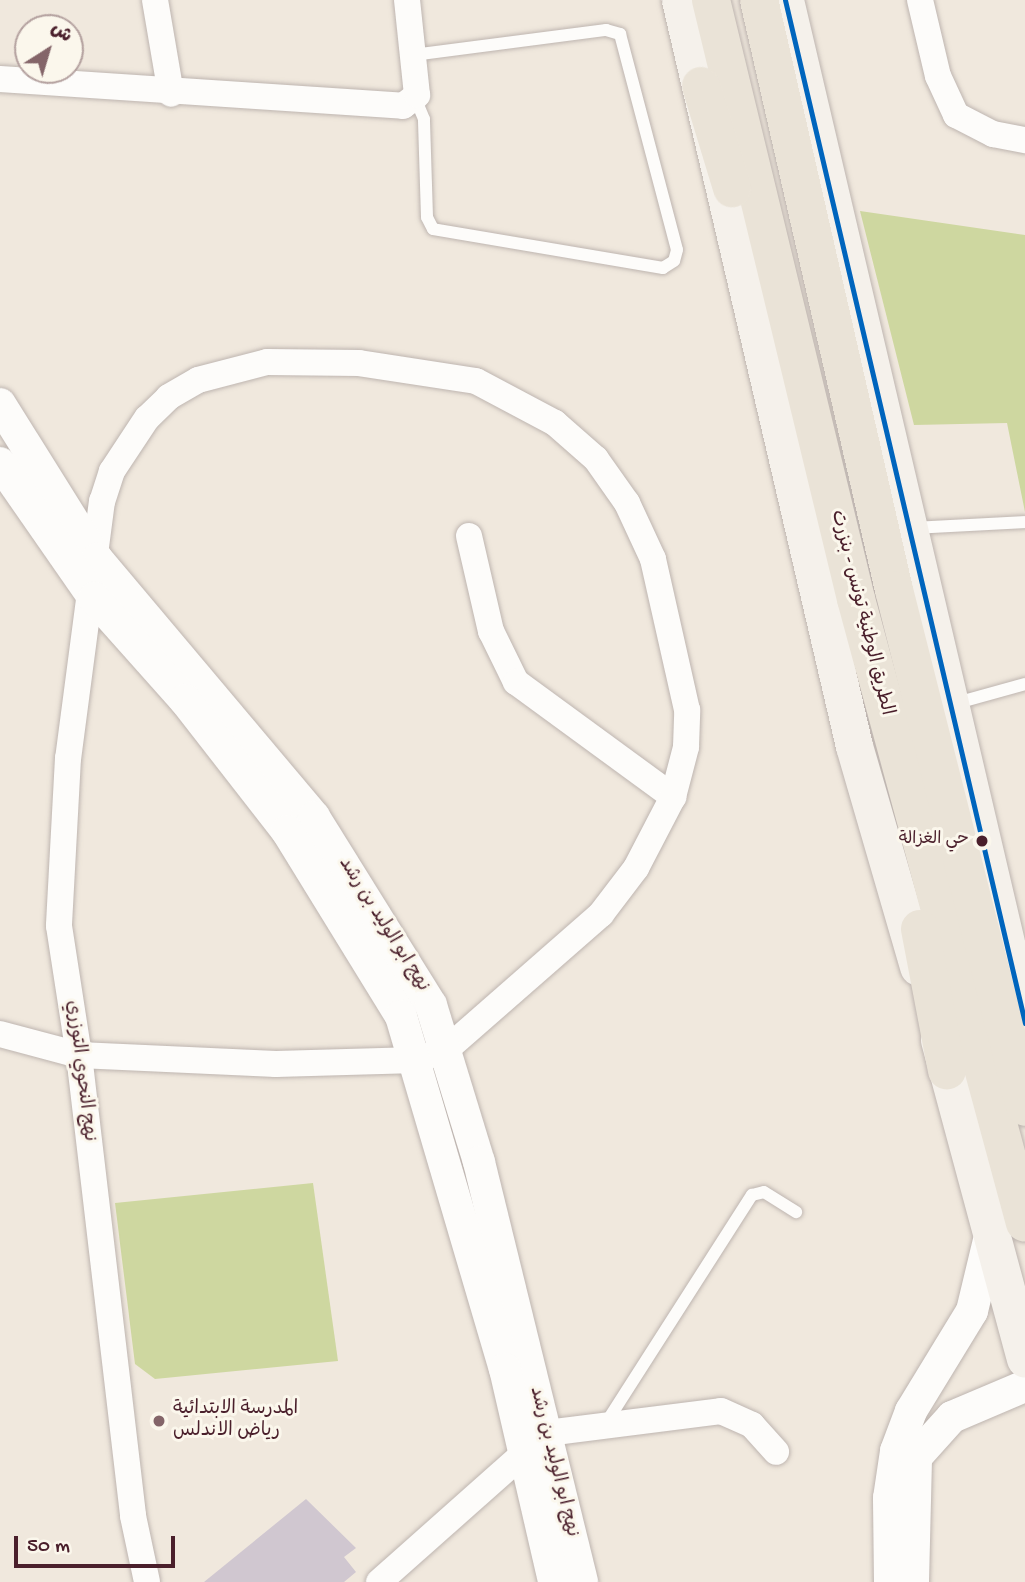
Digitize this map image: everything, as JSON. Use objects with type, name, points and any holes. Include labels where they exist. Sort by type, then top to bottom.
[{"type":"highway","name":"الطريق الوطنية تونس - بنزرت","points":[[711,0],[1008,1227]]},
{"type":"highway","name":"الطريق الوطنية تونس - بنزرت","points":[[760,0],[818,262],[1025,1107]]},
{"type":"highway","points":[[701,86],[859,610],[947,1070]]},
{"type":"highway","points":[[818,262],[975,815]]},
{"type":"main road","points":[[680,0],[855,746],[947,1070],[1008,1227],[1025,1359]]},
{"type":"main road","points":[[785,0],[1025,1023]]},
{"type":"street","points":[[155,0],[171,94]]},
{"type":"street","points":[[0,79],[171,94],[395,105],[416,100],[407,0]]},
{"type":"street","points":[[920,0],[938,76],[956,115],[993,134],[1025,140]]},
{"type":"street","name":"نهج النحوي التوزري","points":[[147,1582],[133,1516],[59,878],[68,758],[93,598],[102,501],[129,441],[169,397],[198,380],[267,362],[313,362],[420,369],[477,381],[555,423],[596,459],[627,503],[653,559],[687,710],[686,747],[673,797],[636,868],[601,914],[447,1049]]},
{"type":"street","name":"نهج ابو الوليد بن رشد","points":[[0,404],[97,559],[314,817],[401,948],[447,1049],[535,1441],[555,1582]]},
{"type":"street","name":"نهج ابو الوليد بن رشد","points":[[0,463],[93,598],[185,700],[287,831],[368,956],[417,1060],[535,1441],[582,1582]]},
{"type":"street","points":[[469,536],[491,631],[516,681],[673,797]]},
{"type":"street","points":[[0,1034],[79,1055],[276,1064],[417,1060],[447,1049]]},
{"type":"street","points":[[890,1582],[888,1498],[896,1451],[911,1411],[972,1311],[1008,1227]]},
{"type":"street","points":[[913,1582],[916,1457],[951,1417],[1025,1386]]},
{"type":"street","points":[[379,1582],[535,1441],[606,1423],[721,1411],[752,1424],[776,1452]]},
{"type":"lane","points":[[413,55],[607,30],[620,34],[677,250],[674,261],[663,268],[433,229],[427,217],[424,119],[416,100]]},
{"type":"lane","points":[[908,528],[1025,522]]},
{"type":"lane","points":[[950,705],[1025,684]]},
{"type":"lane","points":[[606,1423],[752,1195],[764,1192],[796,1212]]},
{"type":"green space","points":[[860,211],[1025,235],[1025,512],[1007,423],[914,425]]},
{"type":"green space","points":[[313,1183],[338,1361],[155,1379],[135,1364],[115,1203]]},
{"type":"building","points":[[306,1499],[356,1548],[344,1557],[356,1572],[344,1582],[204,1582]]},
{"type":"transit line","points":[[785,0],[1025,1023]]},
{"type":"place","name":"حي الغزالة","points":[[982,841]]},
{"type":"place","name":"المدرسة الابتدائية رياض الاندلس","points":[[159,1421]]}]
